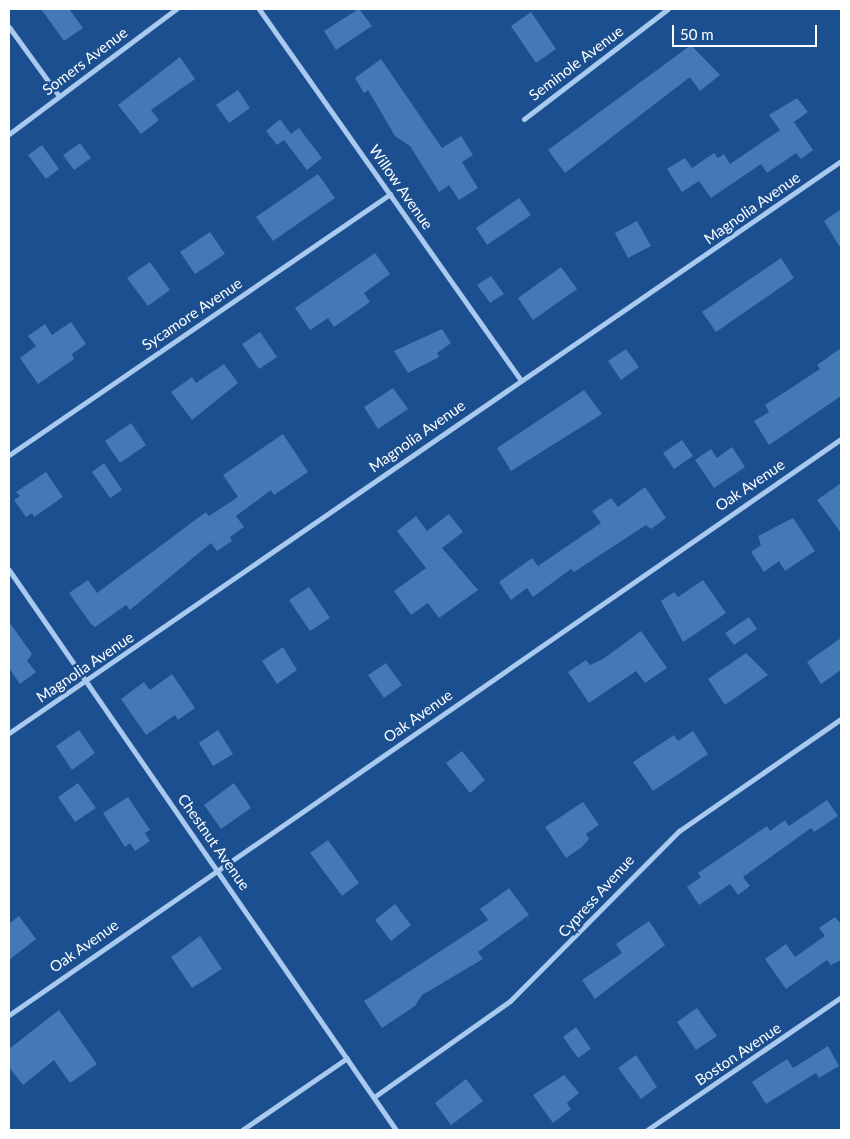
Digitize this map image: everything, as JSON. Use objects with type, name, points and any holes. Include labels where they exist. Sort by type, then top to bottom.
[{"type":"street","name":"Somers Avenue","points":[[9,134],[176,9]]},
{"type":"street","name":"Willow Avenue","points":[[259,9],[520,380]]},
{"type":"street","name":"Seminole Avenue","points":[[524,119],[668,9]]},
{"type":"street","points":[[9,27],[59,96]]},
{"type":"street","name":"Magnolia Avenue","points":[[9,733],[520,380],[841,162]]},
{"type":"street","name":"Sycamore Avenue","points":[[9,455],[390,194]]},
{"type":"street","name":"Oak Avenue","points":[[9,1015],[217,869],[841,439]]},
{"type":"street","name":"Chestnut Avenue","points":[[9,570],[396,1130]]},
{"type":"street","name":"Cypress Avenue","points":[[374,1097],[510,1001],[679,831],[841,719]]},
{"type":"street","name":"Boston Avenue","points":[[647,1130],[841,997]]},
{"type":"street","points":[[242,1130],[347,1058]]},
{"type":"building","points":[[41,9],[69,9],[83,28],[64,41]]},
{"type":"building","points":[[359,9],[372,26],[336,50],[324,31]]},
{"type":"building","points":[[531,12],[556,49],[536,63],[511,26]]},
{"type":"building","points":[[691,45],[720,75],[700,91],[690,77],[565,173],[548,150]]},
{"type":"building","points":[[180,57],[195,79],[151,110],[159,120],[141,134],[118,105]]},
{"type":"building","points":[[381,59],[442,148],[461,136],[473,155],[462,162],[478,188],[459,200],[449,185],[439,192],[410,146],[395,136],[368,90],[364,93],[355,78]]},
{"type":"building","points":[[238,90],[250,108],[229,123],[216,105]]},
{"type":"building","points":[[797,98],[808,112],[794,122],[813,150],[801,159],[796,153],[767,173],[761,164],[711,198],[699,181],[682,192],[667,169],[685,158],[692,168],[714,153],[718,158],[724,154],[730,164],[780,130],[769,115]]},
{"type":"building","points":[[280,119],[291,134],[299,128],[322,158],[307,170],[284,140],[277,145],[266,131]]},
{"type":"building","points":[[80,143],[91,158],[74,170],[63,155]]},
{"type":"building","points":[[42,145],[59,169],[46,179],[28,155]]},
{"type":"building","points":[[318,174],[335,198],[273,241],[256,217]]},
{"type":"building","points":[[519,198],[531,215],[487,245],[476,228]]},
{"type":"building","points":[[841,209],[841,249],[824,221]]},
{"type":"building","points":[[637,221],[651,246],[628,258],[615,233]]},
{"type":"building","points":[[210,232],[225,254],[195,274],[180,252]]},
{"type":"building","points":[[375,253],[390,274],[364,293],[370,302],[334,327],[328,318],[310,330],[295,308]]},
{"type":"building","points":[[781,258],[794,278],[716,332],[702,312]]},
{"type":"building","points":[[150,262],[170,290],[148,306],[127,278]]},
{"type":"building","points":[[561,267],[577,289],[533,320],[518,298]]},
{"type":"building","points":[[491,276],[504,294],[490,303],[477,285]]},
{"type":"building","points":[[71,322],[86,344],[72,354],[74,359],[38,384],[20,358],[36,346],[28,336],[45,324],[52,335]]},
{"type":"building","points":[[442,329],[451,343],[437,353],[439,357],[408,373],[394,351]]},
{"type":"building","points":[[260,332],[277,357],[259,369],[242,344]]},
{"type":"building","points":[[841,348],[841,396],[769,445],[754,421],[769,412],[765,405],[820,369],[817,365]]},
{"type":"building","points":[[626,349],[639,367],[621,380],[608,361]]},
{"type":"building","points":[[224,364],[238,383],[192,420],[171,392],[192,377],[196,383]]},
{"type":"building","points":[[393,388],[408,409],[378,429],[364,407]]},
{"type":"building","points":[[584,390],[602,414],[511,471],[497,448]]},
{"type":"building","points":[[131,423],[146,445],[120,463],[105,441]]},
{"type":"building","points":[[283,434],[308,472],[274,495],[271,490],[236,516],[244,527],[230,537],[232,541],[217,551],[211,543],[130,610],[126,605],[95,627],[91,624],[69,593],[88,580],[97,593],[206,512],[209,516],[238,497],[223,475]]},
{"type":"building","points":[[682,440],[693,456],[674,469],[663,453]]},
{"type":"building","points":[[732,447],[745,467],[714,488],[695,460],[711,449],[717,458]]},
{"type":"building","points":[[104,463],[122,490],[110,498],[92,472]]},
{"type":"building","points":[[46,472],[63,497],[34,517],[32,513],[26,517],[14,500],[20,496],[16,492]]},
{"type":"building","points":[[841,483],[841,533],[817,500]]},
{"type":"building","points":[[645,487],[666,518],[651,529],[646,525],[574,572],[571,569],[533,597],[527,588],[511,600],[499,582],[532,558],[538,566],[601,523],[592,511],[611,498],[618,507]]},
{"type":"building","points":[[449,514],[463,532],[442,548],[478,590],[439,618],[428,603],[411,615],[394,591],[426,568],[397,531],[416,516],[427,531]]},
{"type":"building","points":[[793,518],[815,551],[785,571],[779,561],[764,572],[751,552],[761,545],[758,536]]},
{"type":"building","points":[[703,580],[726,613],[683,642],[661,601],[674,592],[678,597]]},
{"type":"building","points":[[309,587],[330,618],[310,631],[289,600]]},
{"type":"building","points":[[749,617],[757,629],[734,645],[725,633]]},
{"type":"building","points":[[9,622],[32,654],[27,661],[36,672],[20,684],[9,668]]},
{"type":"building","points":[[641,631],[667,668],[645,683],[636,671],[589,703],[568,672],[586,660],[590,665],[603,659]]},
{"type":"building","points":[[841,638],[841,670],[821,684],[807,662]]},
{"type":"building","points":[[283,647],[297,670],[277,684],[262,661]]},
{"type":"building","points":[[746,653],[768,675],[725,705],[708,679]]},
{"type":"building","points":[[386,663],[402,685],[384,698],[368,675]]},
{"type":"building","points":[[172,674],[195,708],[178,720],[175,715],[146,735],[121,699],[144,682],[150,690]]},
{"type":"building","points":[[79,730],[95,753],[72,770],[56,746]]},
{"type":"building","points":[[218,730],[233,754],[213,766],[199,743]]},
{"type":"building","points":[[693,731],[708,754],[653,791],[633,762],[674,735],[678,741]]},
{"type":"building","points":[[462,751],[485,780],[470,793],[446,763]]},
{"type":"building","points":[[78,783],[96,808],[75,822],[58,797]]},
{"type":"building","points":[[234,783],[251,808],[221,829],[204,805]]},
{"type":"building","points":[[128,797],[150,830],[145,833],[150,841],[135,851],[130,843],[125,847],[103,813]]},
{"type":"building","points":[[827,800],[838,816],[814,832],[811,828],[743,877],[750,886],[738,895],[730,884],[699,905],[687,887],[701,877],[698,873],[767,826],[770,831],[785,820],[789,826]]},
{"type":"building","points":[[583,802],[599,825],[586,834],[589,839],[582,847],[566,858],[545,827]]},
{"type":"building","points":[[328,840],[359,883],[342,896],[310,853]]},
{"type":"building","points":[[509,888],[529,915],[478,952],[483,959],[422,995],[415,1006],[382,1028],[364,1001],[488,920],[480,909]]},
{"type":"building","points":[[395,904],[411,925],[391,941],[375,920]]},
{"type":"building","points":[[19,916],[36,939],[9,960],[9,924]]},
{"type":"building","points":[[835,917],[841,924],[841,960],[831,965],[827,960],[786,989],[765,959],[786,944],[795,957],[825,936],[819,928]]},
{"type":"building","points":[[649,921],[665,945],[595,999],[582,980],[622,953],[616,944]]},
{"type":"building","points":[[200,936],[222,969],[192,988],[171,957]]},
{"type":"building","points":[[697,1008],[717,1036],[696,1050],[677,1022]]},
{"type":"building","points":[[59,1010],[97,1064],[70,1083],[54,1060],[23,1085],[9,1067],[9,1049]]},
{"type":"building","points":[[576,1027],[591,1049],[578,1058],[563,1037]]},
{"type":"building","points":[[828,1046],[839,1066],[819,1078],[816,1073],[766,1104],[752,1082],[787,1059],[793,1068]]},
{"type":"building","points":[[636,1055],[657,1087],[641,1099],[618,1068]]},
{"type":"building","points":[[564,1075],[579,1093],[567,1103],[571,1109],[553,1123],[533,1095]]},
{"type":"building","points":[[466,1079],[483,1101],[451,1125],[435,1103]]}]
